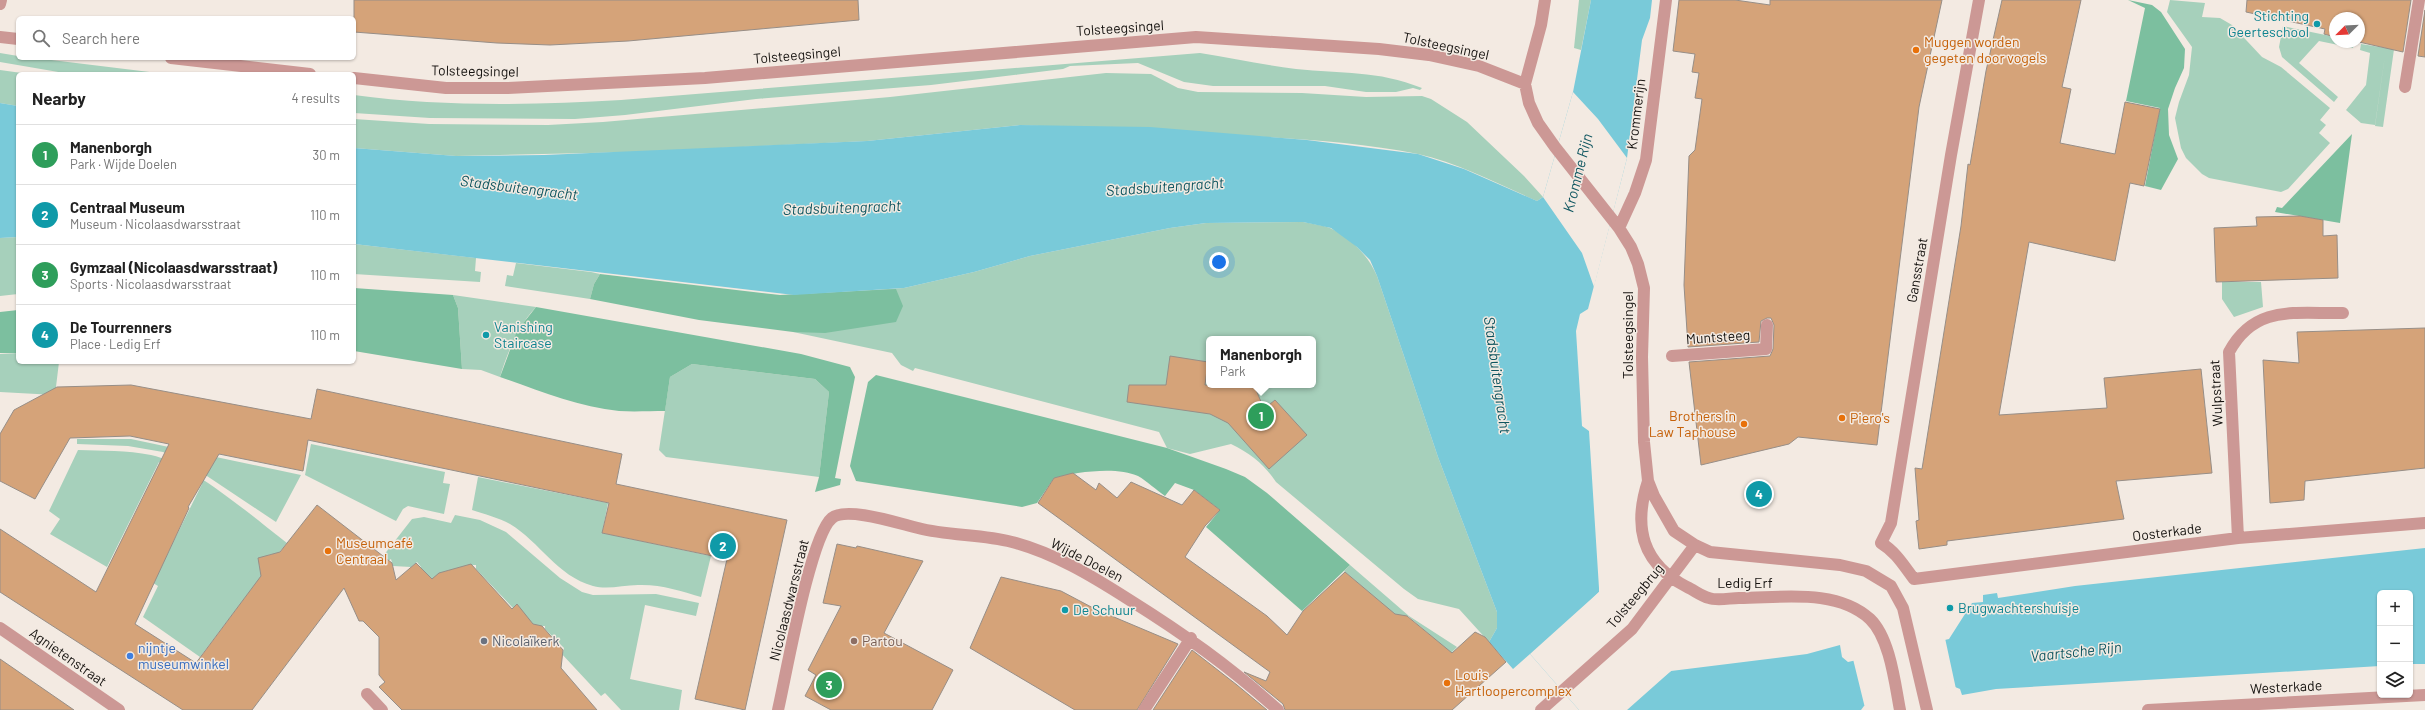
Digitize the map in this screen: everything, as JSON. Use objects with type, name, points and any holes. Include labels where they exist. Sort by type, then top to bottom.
[{"type":"street","points":[[0,4],[1,0]]},
{"type":"street","points":[[1525,84],[1542,25],[1545,0]]},
{"type":"street","name":"Krommerijn","points":[[1615,224],[1635,193],[1646,160],[1666,0]]},
{"type":"street","name":"Gansstraat","points":[[1914,580],[1898,558],[1881,543],[1891,523],[1952,148],[1980,0]]},
{"type":"street","points":[[2405,87],[2419,0]]},
{"type":"street","points":[[0,37],[16,39]]},
{"type":"street","name":"Tolsteegsingel","points":[[356,78],[446,88],[508,88],[704,78],[1196,37],[1379,49],[1429,56],[1479,66],[1525,84],[1529,103],[1538,123],[1631,247],[1638,264],[1644,288],[1643,408]]},
{"type":"street","points":[[188,60],[293,72]]},
{"type":"street","name":"Wulpstraat","points":[[2238,538],[2229,352],[2237,337],[2251,324],[2263,318],[2277,314],[2343,313]]},
{"type":"street","name":"Muntsteeg","points":[[1672,356],[1766,349],[1767,324]]},
{"type":"street","name":"Ledig Erf","points":[[1643,408],[1648,481],[1654,496],[1674,531],[1695,545],[1710,552],[1840,565],[1866,571],[1891,586],[1903,608],[1927,710]]},
{"type":"street","name":"Ledig Erf","points":[[1648,481],[1641,502],[1643,542],[1658,567],[1670,578],[1710,598],[1827,598],[1846,605],[1870,620],[1887,648],[1900,706]]},
{"type":"street","name":"Wijde Doelen","points":[[849,514],[932,532],[1011,541],[1059,559],[1098,580],[1191,638],[1234,671],[1278,710]]},
{"type":"street","name":"Nicolaasdwarsstraat","points":[[778,710],[805,586],[822,531],[833,517],[849,514]]},
{"type":"street","name":"Oosterkade","points":[[1914,580],[2238,538],[2425,523]]},
{"type":"street","name":"Tolsteegbrug","points":[[1541,710],[1632,629],[1695,545]]},
{"type":"street","name":"Agnietenstraat","points":[[0,628],[119,710]]},
{"type":"street","points":[[1144,710],[1191,638]]},
{"type":"street","points":[[367,694],[382,710]]},
{"type":"street","name":"Westerkade","points":[[2148,710],[2425,694]]},
{"type":"green space","points":[[1579,0],[1591,0],[1581,50],[1574,48]]},
{"type":"green space","points":[[2128,0],[2152,5],[2161,12],[2185,49],[2184,68],[2168,109],[2169,135],[2178,159],[2161,190],[2145,186],[2160,108],[2126,101],[2145,8]]},
{"type":"green space","points":[[2170,0],[2205,3],[2202,17],[2220,18],[2232,25],[2262,57],[2281,67],[2330,108],[2320,120],[2326,125],[2319,133],[2330,143],[2288,189],[2281,192],[2209,178],[2202,174],[2186,158],[2181,148],[2175,118],[2189,75],[2192,47],[2167,12]]},
{"type":"green space","points":[[2401,0],[2383,127],[2375,126],[2386,48]]},
{"type":"green space","points":[[2283,26],[2329,36],[2329,43],[2319,41],[2299,63],[2338,97],[2334,102],[2282,57],[2279,47]]},
{"type":"green space","points":[[2365,45],[2386,48],[2375,125],[2361,123],[2346,110],[2366,85],[2370,53],[2360,50],[2360,48],[2365,48]]},
{"type":"green space","points":[[0,53],[16,56],[16,60],[51,60],[150,72],[58,72],[0,62]]},
{"type":"green space","points":[[1200,53],[1272,66],[1374,75],[1406,82],[1422,88],[1420,90],[1413,88],[1396,92],[1366,92],[1325,86],[1213,86],[1184,82],[1138,63],[1070,66],[1063,69],[931,85],[756,99],[625,115],[575,119],[430,118],[356,113],[356,95],[421,102],[488,104],[621,100]]},
{"type":"green space","points":[[0,70],[16,72],[16,106],[0,103]]},
{"type":"green space","points":[[1106,73],[1151,74],[1178,88],[1198,92],[1302,93],[1366,97],[1422,96],[1431,99],[1467,122],[1524,176],[1543,197],[1537,201],[1478,174],[1433,158],[1418,154],[1361,145],[1266,137],[1020,125],[867,141],[635,152],[456,156],[356,148],[356,119],[429,124],[548,125],[603,122],[890,97]]},
{"type":"green space","points":[[2352,134],[2340,223],[2275,212],[2277,207],[2282,208]]},
{"type":"green space","points":[[1303,222],[1324,226],[1338,232],[1352,242],[1364,255],[1377,276],[1438,457],[1497,612],[1497,628],[1489,642],[1459,609],[1418,599],[1404,589],[1276,482],[1267,470],[1256,460],[1231,444],[1190,454],[1167,448],[1159,432],[915,368],[913,371],[901,365],[892,353],[793,332],[794,295],[904,288],[974,272],[1030,256],[1170,228],[1206,223]]},
{"type":"green space","points":[[16,237],[16,294],[0,296],[0,238]]},
{"type":"green space","points":[[356,244],[476,258],[475,271],[481,272],[480,282],[356,274]]},
{"type":"green space","points":[[516,263],[600,274],[594,284],[590,299],[505,286],[507,275],[513,276]]},
{"type":"green space","points":[[600,274],[780,295],[896,289],[903,306],[896,322],[825,333],[793,332],[699,320],[590,299],[594,284]]},
{"type":"green space","points":[[2222,282],[2261,282],[2263,307],[2234,317],[2222,299]]},
{"type":"green space","points":[[356,288],[453,295],[458,308],[462,369],[356,351]]},
{"type":"green space","points":[[453,295],[536,307],[514,340],[500,377],[481,370],[462,369],[458,308]]},
{"type":"green space","points":[[536,307],[801,354],[850,367],[855,377],[835,478],[841,479],[840,485],[815,492],[819,477],[829,392],[815,379],[692,364],[670,377],[665,411],[619,411],[588,406],[500,377],[517,331]]},
{"type":"green space","points":[[16,310],[16,353],[0,353],[0,312]]},
{"type":"green space","points":[[16,353],[16,364],[59,364],[55,395],[0,392],[0,354]]},
{"type":"green space","points":[[692,364],[815,379],[829,392],[819,477],[666,457],[659,450],[670,377]]},
{"type":"green space","points":[[876,375],[1167,448],[1226,469],[1245,477],[1267,493],[1350,565],[1302,611],[1206,527],[1220,510],[1194,490],[1175,483],[1165,496],[1138,476],[1119,471],[1084,472],[1054,478],[1037,503],[1022,507],[856,481],[850,466],[868,382]]},
{"type":"green space","points":[[77,439],[131,439],[301,475],[276,522],[183,460],[163,452],[128,446],[77,444]]},
{"type":"green space","points":[[311,444],[445,472],[443,483],[450,484],[444,514],[408,506],[403,509],[396,521],[305,475]]},
{"type":"green space","points":[[78,450],[133,452],[151,455],[167,460],[184,468],[221,492],[287,543],[277,555],[271,554],[261,559],[259,567],[263,574],[200,657],[143,617],[158,586],[153,583],[202,484],[159,462],[107,567],[50,534],[60,519],[49,511]]},
{"type":"green space","points":[[478,477],[608,503],[602,533],[711,556],[701,597],[670,588],[632,585],[604,588],[580,581],[559,567],[521,531],[496,518],[472,510]]},
{"type":"green space","points":[[455,515],[480,520],[506,532],[560,578],[582,592],[593,595],[656,594],[699,603],[696,616],[645,605],[630,679],[682,690],[679,710],[621,710],[605,693],[601,696],[560,652],[563,652],[564,648],[545,629],[545,626],[542,626],[536,633],[516,612],[520,608],[517,604],[513,608],[476,569],[476,565],[472,565],[472,569],[450,573],[449,570],[447,573],[427,584],[415,571],[421,567],[417,562],[411,567],[393,566],[391,559],[369,574],[412,519],[424,517],[451,523]]},
{"type":"green space","points":[[1350,565],[1409,616],[1457,647],[1451,653],[1408,616],[1404,616],[1400,619],[1344,571]]},
{"type":"water","points":[[1591,0],[1652,0],[1650,18],[1642,40],[1627,158],[1588,309],[1580,314],[1576,331],[1582,426],[1589,431],[1599,588],[1599,592],[1592,599],[1663,677],[1671,671],[1807,654],[1840,645],[1842,657],[1848,662],[1949,639],[1972,603],[1983,602],[1983,595],[1997,593],[1998,598],[2075,586],[2425,548],[2425,664],[2413,664],[2413,590],[2377,590],[2377,666],[1996,689],[1962,695],[1960,689],[1950,685],[1864,706],[1861,710],[1579,710],[1530,654],[1513,669],[1489,642],[1497,628],[1497,612],[1438,457],[1377,276],[1370,260],[1357,247],[1331,228],[1303,222],[1206,223],[1170,228],[1030,256],[974,272],[904,288],[794,295],[356,244],[356,148],[456,156],[544,155],[867,141],[1020,125],[1150,127],[1307,140],[1418,154],[1464,169],[1537,201],[1543,197],[1573,92]]},
{"type":"water","points":[[0,103],[16,106],[16,237],[0,238]]},
{"type":"pier","points":[[1573,92],[1598,119],[1627,158],[1594,287],[1582,253],[1543,197]]},
{"type":"pier","points":[[1599,592],[1600,594],[1594,599],[1664,674],[1670,669],[1671,671],[1627,710],[1579,710],[1530,654]]},
{"type":"pier","points":[[1945,638],[1956,689],[1950,687],[1865,708],[1853,659]]},
{"type":"building","points":[[354,0],[858,0],[859,20],[628,41],[550,45],[497,43],[356,32],[356,16],[354,16]]},
{"type":"building","points":[[1679,0],[1735,0],[1770,5],[1770,0],[1942,0],[1919,107],[1877,445],[1798,437],[1789,444],[1701,465],[1689,362],[1770,356],[1773,349],[1774,325],[1771,318],[1761,321],[1759,342],[1688,347],[1684,285],[1689,156],[1695,150],[1702,99],[1695,98],[1699,73],[1692,72],[1695,54],[1673,51]]},
{"type":"building","points":[[2002,0],[2081,0],[2062,87],[2071,89],[2060,143],[2115,154],[2125,102],[2160,109],[2144,186],[2130,183],[2115,261],[2029,242],[1999,415],[2107,408],[2104,378],[2201,369],[2212,473],[2116,481],[2124,519],[1947,541],[1947,545],[1919,549],[1916,521],[1919,520],[1915,468],[1922,469],[1961,226],[1968,164],[1970,165],[1986,71]]},
{"type":"building","name":"Stichting Geerteschool","points":[[2247,0],[2411,0],[2403,52],[2365,43],[2365,12],[2329,12],[2329,35],[2324,34],[2325,29],[2246,12]]},
{"type":"building","points":[[2425,10],[2425,57],[2418,56]]},
{"type":"building","points":[[2300,216],[2323,220],[2323,236],[2337,235],[2338,278],[2216,282],[2214,228],[2257,226],[2256,217]]},
{"type":"building","points":[[2425,328],[2425,468],[2305,481],[2304,500],[2270,503],[2263,360],[2299,363],[2297,332]]},
{"type":"building","points":[[1170,356],[1206,362],[1206,388],[1255,388],[1264,409],[1275,400],[1307,435],[1269,469],[1228,423],[1210,414],[1127,402],[1129,385],[1166,385]]},
{"type":"building","points":[[131,385],[311,419],[317,389],[622,454],[616,484],[787,520],[745,710],[695,699],[727,559],[602,533],[609,503],[308,440],[303,471],[219,454],[188,507],[189,508],[135,624],[196,663],[261,576],[258,558],[280,552],[317,505],[392,563],[396,580],[416,563],[432,579],[439,573],[471,564],[512,609],[517,604],[533,624],[542,626],[563,650],[561,668],[597,710],[402,710],[379,687],[385,682],[379,675],[379,637],[363,621],[359,621],[344,588],[252,710],[183,710],[0,592],[0,529],[96,592],[169,444],[130,436],[70,438],[35,499],[0,481],[0,434],[14,410],[57,387]]},
{"type":"building","points":[[1073,473],[1096,490],[1099,483],[1117,498],[1131,482],[1182,505],[1194,490],[1220,510],[1205,526],[1185,557],[1267,616],[1287,635],[1303,611],[1345,572],[1395,614],[1407,616],[1452,653],[1475,632],[1485,637],[1506,662],[1452,710],[1285,710],[1283,704],[1244,672],[1266,681],[1270,672],[1038,503],[1054,478]]},
{"type":"building","points":[[837,544],[856,548],[857,546],[923,561],[884,633],[953,670],[932,710],[831,710],[805,696],[816,675],[808,670],[841,606],[823,603]]},
{"type":"building","points":[[1001,577],[1061,591],[1095,609],[1178,644],[1137,710],[1075,710],[970,648]]},
{"type":"building","points":[[1192,650],[1237,685],[1267,710],[1153,710]]},
{"type":"building","points":[[0,659],[74,710],[0,710]]},
{"type":"place","name":"Stichting Geerteschool","points":[[2317,24]]},
{"type":"place","name":"Muggen worden gegeten door vogels","points":[[1916,50]]},
{"type":"place","name":"Vanishing Staircase","points":[[486,335]]},
{"type":"place","name":"Manenborgh","points":[[1261,416]]},
{"type":"place","name":"Piero's","points":[[1842,418]]},
{"type":"place","name":"Brothers in Law Taphouse","points":[[1744,424]]},
{"type":"place","name":"De Tourrenners","points":[[1759,494]]},
{"type":"place","name":"Centraal Museum","points":[[723,546]]},
{"type":"place","name":"Museumcafé Centraal","points":[[328,551]]},
{"type":"place","name":"Brugwachtershuisje","points":[[1950,608]]},
{"type":"place","name":"De Schuur","points":[[1065,610]]},
{"type":"place","name":"Nicolaïkerk","points":[[484,641]]},
{"type":"place","name":"Partou","points":[[854,641]]},
{"type":"place","name":"nijntje museumwinkel","points":[[130,656]]},
{"type":"place","name":"Louis Hartloopercomplex","points":[[1447,683]]},
{"type":"place","name":"Gymzaal (Nicolaasdwarsstraat)","points":[[829,685]]},
{"type":"water label","name":"Kromme Rijn","points":[[1578,173]]},
{"type":"water label","name":"Stadsbuitengracht","points":[[1165,187]]},
{"type":"water label","name":"Stadsbuitengracht","points":[[519,188]]},
{"type":"water label","name":"Stadsbuitengracht","points":[[842,208]]},
{"type":"water label","name":"Stadsbuitengracht","points":[[1497,375]]},
{"type":"water label","name":"Vaartsche Rijn","points":[[2076,652]]}]
